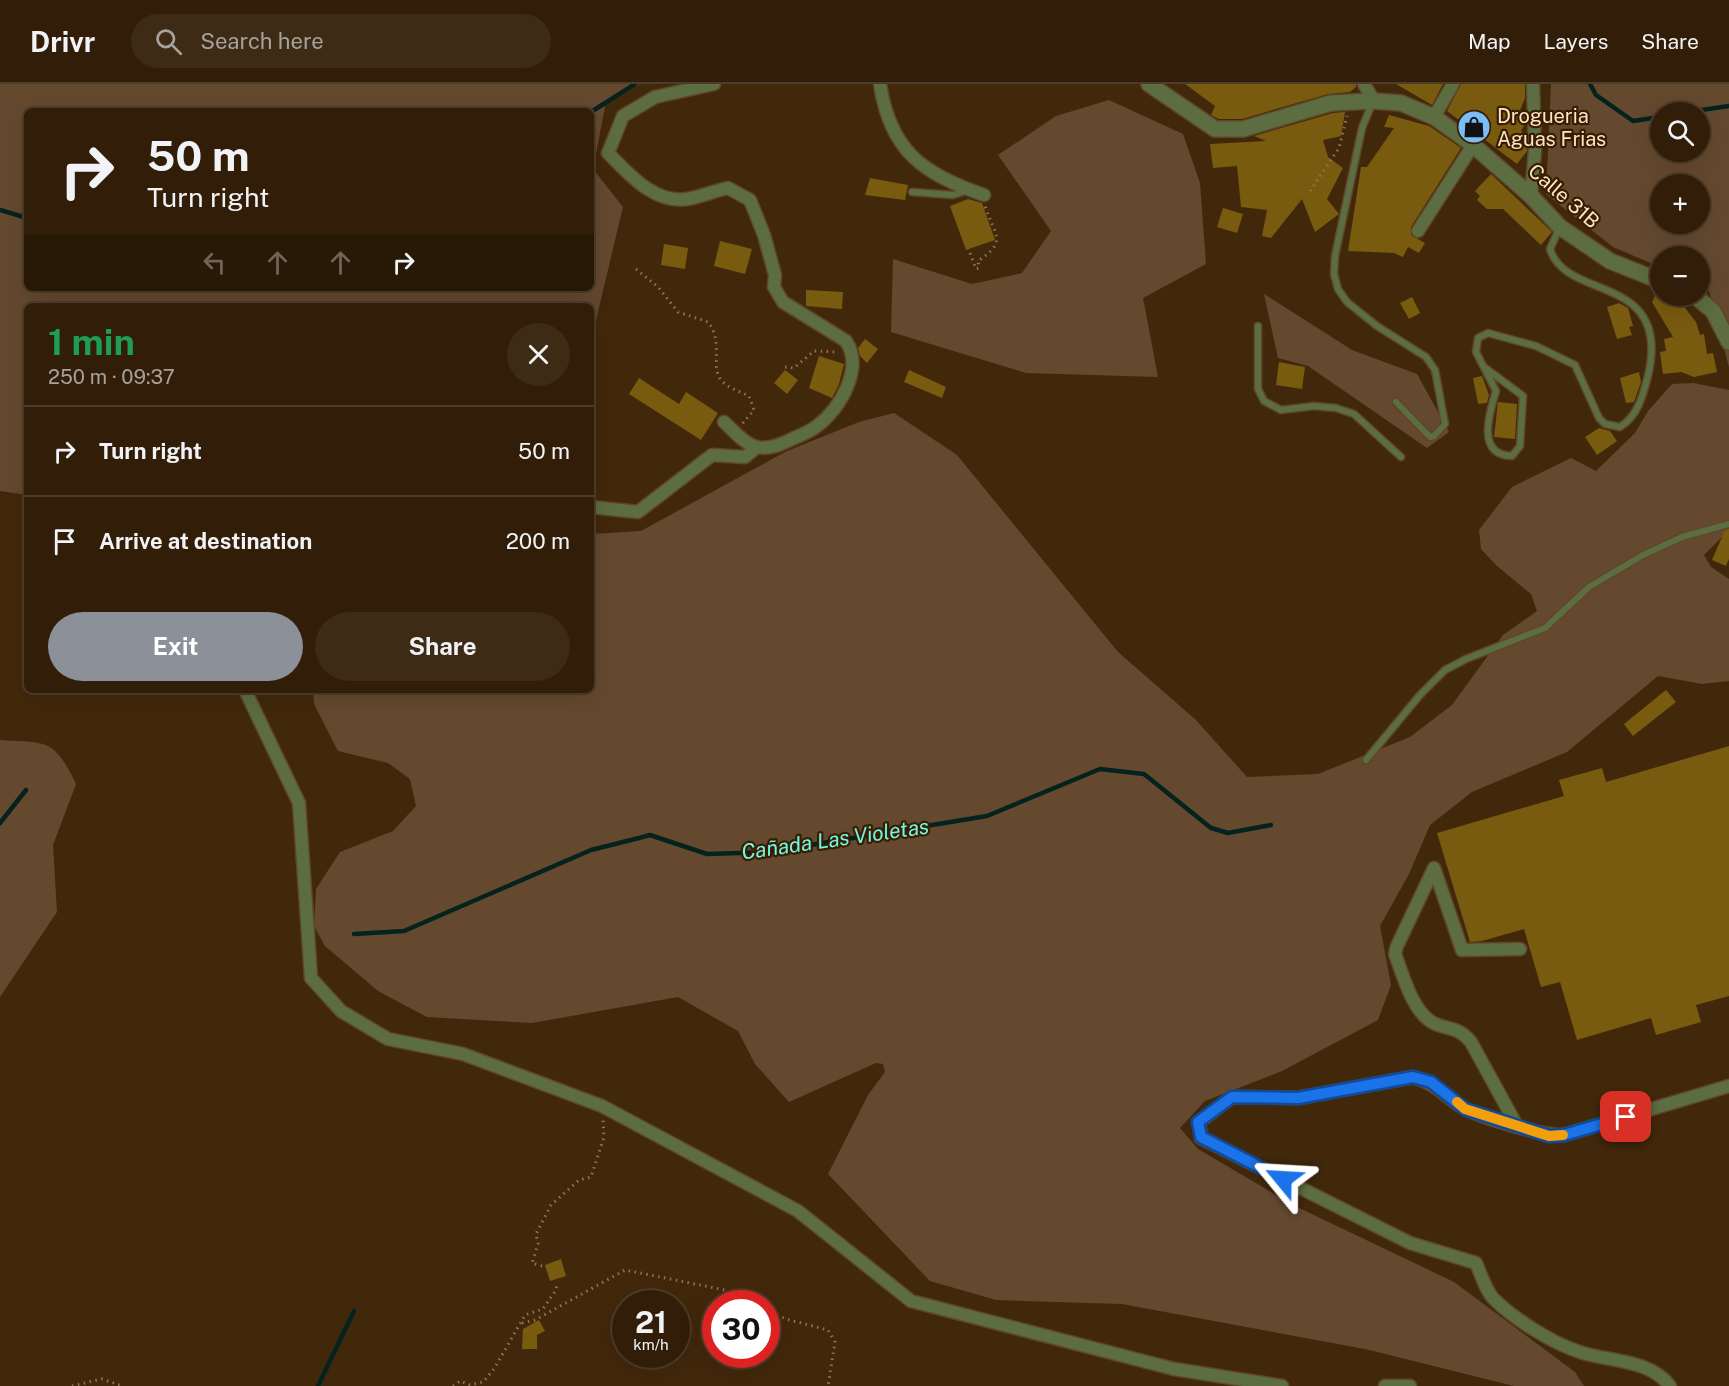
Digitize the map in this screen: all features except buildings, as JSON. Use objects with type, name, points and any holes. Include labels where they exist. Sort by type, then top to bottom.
[{"type":"street","points":[[714,84],[655,97],[622,116],[608,153],[640,185],[663,196],[686,199],[728,188],[743,194],[750,200],[764,235],[775,275],[774,287],[783,302],[846,341],[851,354],[853,370],[843,395],[828,416],[816,428],[777,446],[757,447],[740,437],[724,422]]},
{"type":"street","points":[[880,84],[883,108],[894,136],[919,165],[952,184],[984,195]]},
{"type":"street","name":"Calle 31B","points":[[1149,84],[1215,129],[1243,129],[1322,106],[1348,102],[1374,101],[1401,104],[1434,117],[1473,145],[1531,196],[1560,227],[1610,261],[1650,277]]},
{"type":"street","points":[[1364,84],[1374,101]]},
{"type":"street","points":[[1434,117],[1453,84]]},
{"type":"street","points":[[1531,196],[1535,151],[1533,84]]},
{"type":"street","points":[[1418,231],[1473,145]]},
{"type":"street","points":[[1707,306],[1713,311],[1729,342]]},
{"type":"street","points":[[594,507],[638,512],[712,455],[745,457],[757,447]]},
{"type":"street","points":[[246,693],[299,803],[311,978],[341,1011],[388,1039],[463,1054],[602,1106],[798,1210],[911,1301],[1174,1369],[1281,1386]]},
{"type":"street","points":[[1517,1126],[1471,1042],[1462,1031],[1431,1021],[1414,1000],[1395,954],[1396,946],[1434,868],[1462,950],[1520,949]]},
{"type":"street","points":[[1670,1386],[1665,1380],[1641,1367],[1617,1359],[1577,1352],[1530,1326],[1493,1299],[1476,1263],[1410,1242],[1201,1137],[1198,1122],[1232,1097],[1298,1098],[1413,1077],[1431,1082],[1465,1109],[1549,1136],[1564,1135],[1729,1086]]},
{"type":"street","points":[[1385,1386],[1410,1386]]},
{"type":"lane","points":[[1374,101],[1362,128],[1335,256],[1334,274],[1338,289],[1347,302],[1377,326],[1426,357],[1435,370],[1445,424],[1434,436],[1430,437],[1396,402]]},
{"type":"lane","points":[[912,192],[953,195],[969,190]]},
{"type":"lane","points":[[1484,367],[1522,396],[1520,446],[1512,456],[1497,453],[1488,442],[1489,413],[1496,392],[1479,360],[1476,344],[1478,338],[1488,333],[1536,346],[1575,365],[1599,418],[1605,424],[1620,427],[1625,424],[1642,400],[1653,353],[1645,321],[1629,301],[1560,267],[1550,249],[1560,227]]},
{"type":"lane","points":[[1258,326],[1258,389],[1264,401],[1281,410],[1314,406],[1336,408],[1354,414],[1401,457]]},
{"type":"lane","points":[[1366,760],[1420,695],[1445,670],[1466,659],[1545,628],[1589,587],[1643,555],[1682,537],[1729,524]]},
{"type":"path","points":[[1310,191],[1339,148],[1343,137],[1348,102]]},
{"type":"path","points":[[970,253],[976,269],[979,268],[978,261],[996,249],[998,243],[984,195]]},
{"type":"path","points":[[636,269],[658,287],[678,312],[708,322],[711,326],[718,348],[716,363],[718,376],[723,383],[749,396],[754,410],[741,426]]},
{"type":"path","points":[[785,367],[794,368],[814,351],[851,354]]},
{"type":"path","points":[[542,1266],[532,1263],[538,1244],[536,1234],[551,1205],[579,1180],[591,1177],[604,1137],[602,1106]]},
{"type":"path","points":[[522,1323],[535,1320],[625,1270],[725,1290]]},
{"type":"path","points":[[453,1386],[459,1381],[470,1385],[482,1384],[494,1369],[525,1315],[543,1309],[556,1290],[557,1283]]},
{"type":"path","points":[[780,1316],[828,1330],[835,1342],[828,1386]]},
{"type":"path","points":[[72,1386],[102,1379],[122,1386]]},
{"type":"shaded area","points":[[0,84],[640,84],[606,102],[594,164],[594,108],[24,108],[24,291],[594,291],[594,170],[623,207],[594,328],[594,303],[24,303],[24,495],[0,491]]},
{"type":"shaded area","points":[[1551,84],[1729,84],[1729,367],[1710,295],[1710,246],[1650,246],[1650,263],[1613,247],[1546,194]]},
{"type":"shaded area","points":[[1109,100],[1183,134],[1200,183],[1206,264],[1143,298],[1158,377],[1026,373],[891,332],[893,259],[972,284],[1022,273],[1051,231],[998,155],[1056,116]]},
{"type":"shaded area","points":[[1264,294],[1352,350],[1417,374],[1449,432],[1427,448],[1308,366],[1278,358]]},
{"type":"shaded area","points":[[1693,383],[1729,390],[1729,530],[1704,555],[1711,567],[1729,579],[1729,681],[1702,684],[1658,676],[1567,752],[1472,792],[1430,825],[1409,874],[1380,926],[1391,985],[1378,1020],[1282,1071],[1205,1101],[1180,1128],[1198,1149],[1293,1205],[1454,1282],[1575,1372],[1584,1386],[1514,1386],[1365,1349],[1122,1304],[996,1300],[930,1281],[828,1174],[868,1095],[885,1072],[883,1064],[876,1063],[789,1102],[755,1064],[738,1031],[678,997],[532,1023],[427,1017],[378,991],[325,946],[314,926],[316,889],[340,852],[393,831],[416,806],[410,779],[388,763],[338,751],[314,704],[313,693],[594,693],[594,534],[641,531],[787,451],[859,422],[894,413],[957,455],[1118,652],[1196,720],[1247,777],[1318,774],[1410,737],[1452,705],[1503,635],[1537,611],[1531,594],[1497,566],[1481,549],[1479,530],[1512,487],[1571,458],[1596,471],[1635,433],[1648,411],[1672,384]]},
{"type":"shaded area","points":[[0,740],[39,743],[47,746],[61,758],[76,784],[53,845],[57,912],[0,997]]},
{"type":"waterway","name":"Cañada Las Violetas","points":[[594,110],[635,84]]},
{"type":"waterway","points":[[1590,84],[1596,95],[1633,121],[1650,118]]},
{"type":"waterway","points":[[1710,109],[1729,106]]},
{"type":"waterway","name":"Cañada Las Violetas","points":[[0,210],[24,217]]},
{"type":"waterway","name":"Cañada Las Violetas","points":[[354,934],[404,931],[591,850],[650,835],[707,854],[768,852],[987,816],[1100,769],[1144,774],[1211,828],[1228,833],[1271,825]]},
{"type":"waterway","points":[[0,823],[26,790]]},
{"type":"waterway","points":[[318,1386],[354,1311]]},
{"type":"slow traffic","points":[[1457,1102],[1465,1109],[1549,1136],[1563,1135]]},
{"type":"place","name":"Drogueria Aguas Frias","points":[[1474,127]]},
{"type":"route","points":[[1283,1179],[1201,1137],[1198,1122],[1232,1097],[1298,1098],[1413,1077],[1431,1082],[1465,1109],[1549,1136],[1564,1135],[1626,1117]]}]
